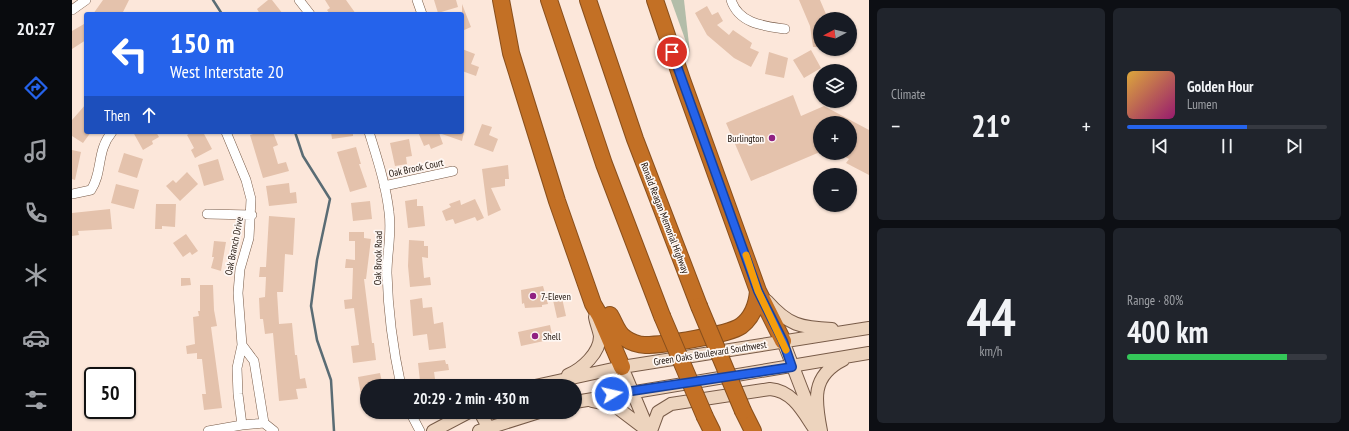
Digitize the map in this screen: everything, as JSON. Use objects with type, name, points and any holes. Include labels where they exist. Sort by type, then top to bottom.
[{"type":"highway","points":[[501,0],[511,53],[557,201],[593,304],[600,316],[622,367]]},
{"type":"highway","points":[[549,0],[604,164],[662,316],[708,424]]},
{"type":"highway","name":"Ronald Reagan Memorial Highway","points":[[588,0],[638,146],[698,306],[752,431]]},
{"type":"highway","points":[[655,0],[682,80],[758,291],[783,341]]},
{"type":"highway","points":[[557,201],[567,215],[602,300],[618,331],[625,338],[635,343],[652,345],[722,334],[734,330],[742,325],[751,314],[757,300],[758,291]]},
{"type":"main road","points":[[758,291],[786,320],[801,326],[863,329]]},
{"type":"main road","points":[[559,379],[574,372],[586,364],[595,350],[600,337],[593,304]]},
{"type":"main road","name":"Green Oaks Boulevard Southwest","points":[[566,379],[622,367],[863,329]]},
{"type":"main road","points":[[783,341],[792,367],[819,431]]},
{"type":"main road","points":[[582,401],[864,354]]},
{"type":"main road","points":[[819,431],[817,407],[818,385],[823,375],[839,362],[864,354]]},
{"type":"main road","points":[[622,367],[631,392],[649,431]]},
{"type":"main road","points":[[649,431],[658,412],[671,404],[770,389],[780,390],[790,395],[819,431]]},
{"type":"main road","points":[[582,402],[600,402],[615,406],[649,431]]},
{"type":"main road","points":[[433,431],[456,419]]},
{"type":"main road","points":[[481,419],[483,429],[516,419]]},
{"type":"street","points":[[72,10],[86,0]]},
{"type":"street","points":[[299,0],[308,12]]},
{"type":"street","points":[[416,0],[421,12]]},
{"type":"street","points":[[732,0],[734,6],[743,18],[755,24],[785,29]]},
{"type":"street","points":[[72,194],[91,190],[98,175],[100,154],[111,134]]},
{"type":"street","name":"Oak Branch Drive","points":[[227,134],[246,180],[252,199],[252,215],[249,238],[240,268],[238,293],[242,345],[237,368],[238,394],[242,425]]},
{"type":"street","name":"Oak Brook Road","points":[[370,134],[384,186],[389,213],[390,245],[387,272],[390,323],[400,379]]},
{"type":"street","name":"Oak Brook Court","points":[[384,186],[453,171]]},
{"type":"street","points":[[207,214],[252,215]]},
{"type":"street","points":[[242,345],[254,360],[264,423],[274,431]]},
{"type":"street","points":[[414,419],[420,431]]},
{"type":"street","points":[[208,431],[264,423]]},
{"type":"green space","points":[[671,0],[684,0],[690,53]]},
{"type":"building","points":[[103,0],[129,0],[123,12],[94,12]]},
{"type":"building","points":[[268,0],[272,0],[281,12],[259,12],[257,9]]},
{"type":"building","points":[[325,0],[346,0],[355,12],[328,12],[327,10],[330,8]]},
{"type":"building","points":[[434,0],[456,0],[458,7],[438,12]]},
{"type":"building","points":[[799,0],[820,0],[825,12],[813,12],[813,47],[810,26]]},
{"type":"building","points":[[462,4],[471,27],[464,30],[464,12],[462,12]]},
{"type":"building","points":[[707,6],[712,15],[718,12],[723,21],[717,25],[729,35],[733,30],[752,43],[750,48],[759,52],[751,67],[734,58],[707,35],[695,13]]},
{"type":"building","points":[[84,24],[84,41],[72,49],[72,31]]},
{"type":"building","points":[[464,50],[475,54],[471,64],[479,67],[476,76],[464,72]]},
{"type":"building","points":[[811,50],[819,64],[813,64],[813,73],[804,78],[793,60]]},
{"type":"building","points":[[769,52],[788,58],[784,78],[765,74]]},
{"type":"building","name":"Burlington","points":[[793,95],[801,116],[819,108],[828,108],[843,116],[813,116],[813,155],[751,181],[726,123]]},
{"type":"building","points":[[84,106],[84,134],[90,134],[83,143],[72,136],[72,120]]},
{"type":"building","points":[[482,124],[492,127],[489,135],[498,139],[493,152],[474,145]]},
{"type":"building","name":"Burlington","points":[[857,124],[869,130],[869,175],[846,163],[848,160],[857,160]]},
{"type":"building","points":[[134,134],[157,134],[159,137],[152,141],[153,144],[143,150]]},
{"type":"building","points":[[204,134],[212,149],[195,158],[191,150],[194,148],[187,135]]},
{"type":"building","points":[[274,134],[278,145],[273,147],[278,164],[286,162],[289,171],[263,178],[250,135]]},
{"type":"building","points":[[331,134],[353,134],[353,136],[332,139]]},
{"type":"building","points":[[419,134],[439,134],[443,144],[431,149],[429,144],[424,146]]},
{"type":"building","points":[[442,134],[464,134],[462,141]]},
{"type":"building","points":[[409,139],[412,156],[406,157],[407,164],[395,166],[390,143]]},
{"type":"building","points":[[356,147],[361,164],[359,164],[367,187],[350,192],[337,152]]},
{"type":"building","points":[[72,150],[81,152],[75,180],[72,179]]},
{"type":"building","points":[[124,153],[143,159],[137,178],[118,172]]},
{"type":"building","points":[[218,159],[224,180],[204,186],[198,165]]},
{"type":"building","points":[[508,165],[509,179],[505,179],[505,186],[491,188],[501,210],[488,216],[482,169]]},
{"type":"building","points":[[187,172],[198,184],[180,201],[166,186],[173,180],[176,183]]},
{"type":"building","points":[[289,183],[290,193],[296,192],[297,203],[269,206],[266,186]]},
{"type":"building","points":[[116,184],[139,190],[134,209],[111,203]]},
{"type":"building","points":[[417,199],[417,206],[423,206],[425,226],[408,228],[405,201]]},
{"type":"building","points":[[475,199],[484,218],[477,221],[475,217],[455,224],[453,219],[446,221],[442,211],[451,207],[449,204],[460,200],[461,205]]},
{"type":"building","points":[[370,201],[372,219],[353,221],[351,203]]},
{"type":"building","points":[[156,204],[176,204],[175,227],[162,226],[162,229],[155,229]]},
{"type":"building","points":[[110,209],[112,229],[78,231],[79,235],[72,236],[72,213]]},
{"type":"building","points":[[269,216],[295,218],[293,255],[285,254],[283,292],[277,292],[279,324],[292,323],[295,355],[297,355],[300,379],[305,378],[307,388],[296,389],[298,399],[279,401],[273,333],[265,334],[263,319],[260,319],[259,298],[265,297],[266,277],[259,277],[260,267],[266,267]]},
{"type":"building","points":[[349,232],[364,232],[364,238],[371,239],[366,279],[364,279],[372,343],[374,343],[376,360],[353,363],[351,346],[359,345],[354,308],[345,309],[344,300],[352,299],[353,268],[345,268],[346,259],[355,260],[355,241],[349,241]]},
{"type":"building","points":[[186,234],[198,251],[192,255],[190,252],[183,257],[173,243]]},
{"type":"building","points":[[409,240],[424,241],[424,246],[428,246],[428,258],[422,257],[424,278],[430,277],[431,285],[410,287],[408,266]]},
{"type":"building","points":[[214,241],[226,242],[221,271],[211,268],[214,257],[212,257]]},
{"type":"building","points":[[181,278],[190,278],[191,285],[181,286]]},
{"type":"building","points":[[200,285],[213,285],[214,310],[217,326],[211,327],[222,408],[204,410],[202,394],[206,394],[202,359],[197,359],[197,353],[187,354],[186,346],[195,344],[193,317],[199,316]]},
{"type":"building","name":"7-Eleven","points":[[543,286],[548,304],[542,305],[542,307],[525,308],[524,303],[522,304],[521,290]]},
{"type":"building","points":[[422,298],[423,308],[432,307],[434,324],[443,322],[446,348],[429,350],[427,334],[413,336],[410,300]]},
{"type":"building","points":[[562,298],[566,316],[557,318],[553,300]]},
{"type":"building","name":"Shell","points":[[550,325],[553,339],[521,346],[518,332]]},
{"type":"building","points":[[445,360],[446,364],[448,364],[449,370],[434,372],[435,379],[420,379],[418,363]]},
{"type":"building","points":[[380,373],[381,379],[360,379],[360,389],[358,377]]},
{"type":"waterway","points":[[213,0],[221,12]]},
{"type":"waterway","points":[[296,134],[303,156],[330,199],[317,260],[311,306],[317,340],[331,380],[334,431]]},
{"type":"slow traffic","points":[[746,255],[758,291],[786,350]]},
{"type":"place","name":"Burlington","points":[[772,138]]},
{"type":"place","name":"7-Eleven","points":[[533,296]]},
{"type":"place","name":"Shell","points":[[535,336]]},
{"type":"route","points":[[612,394],[792,367],[783,341],[758,291],[672,52]]}]
